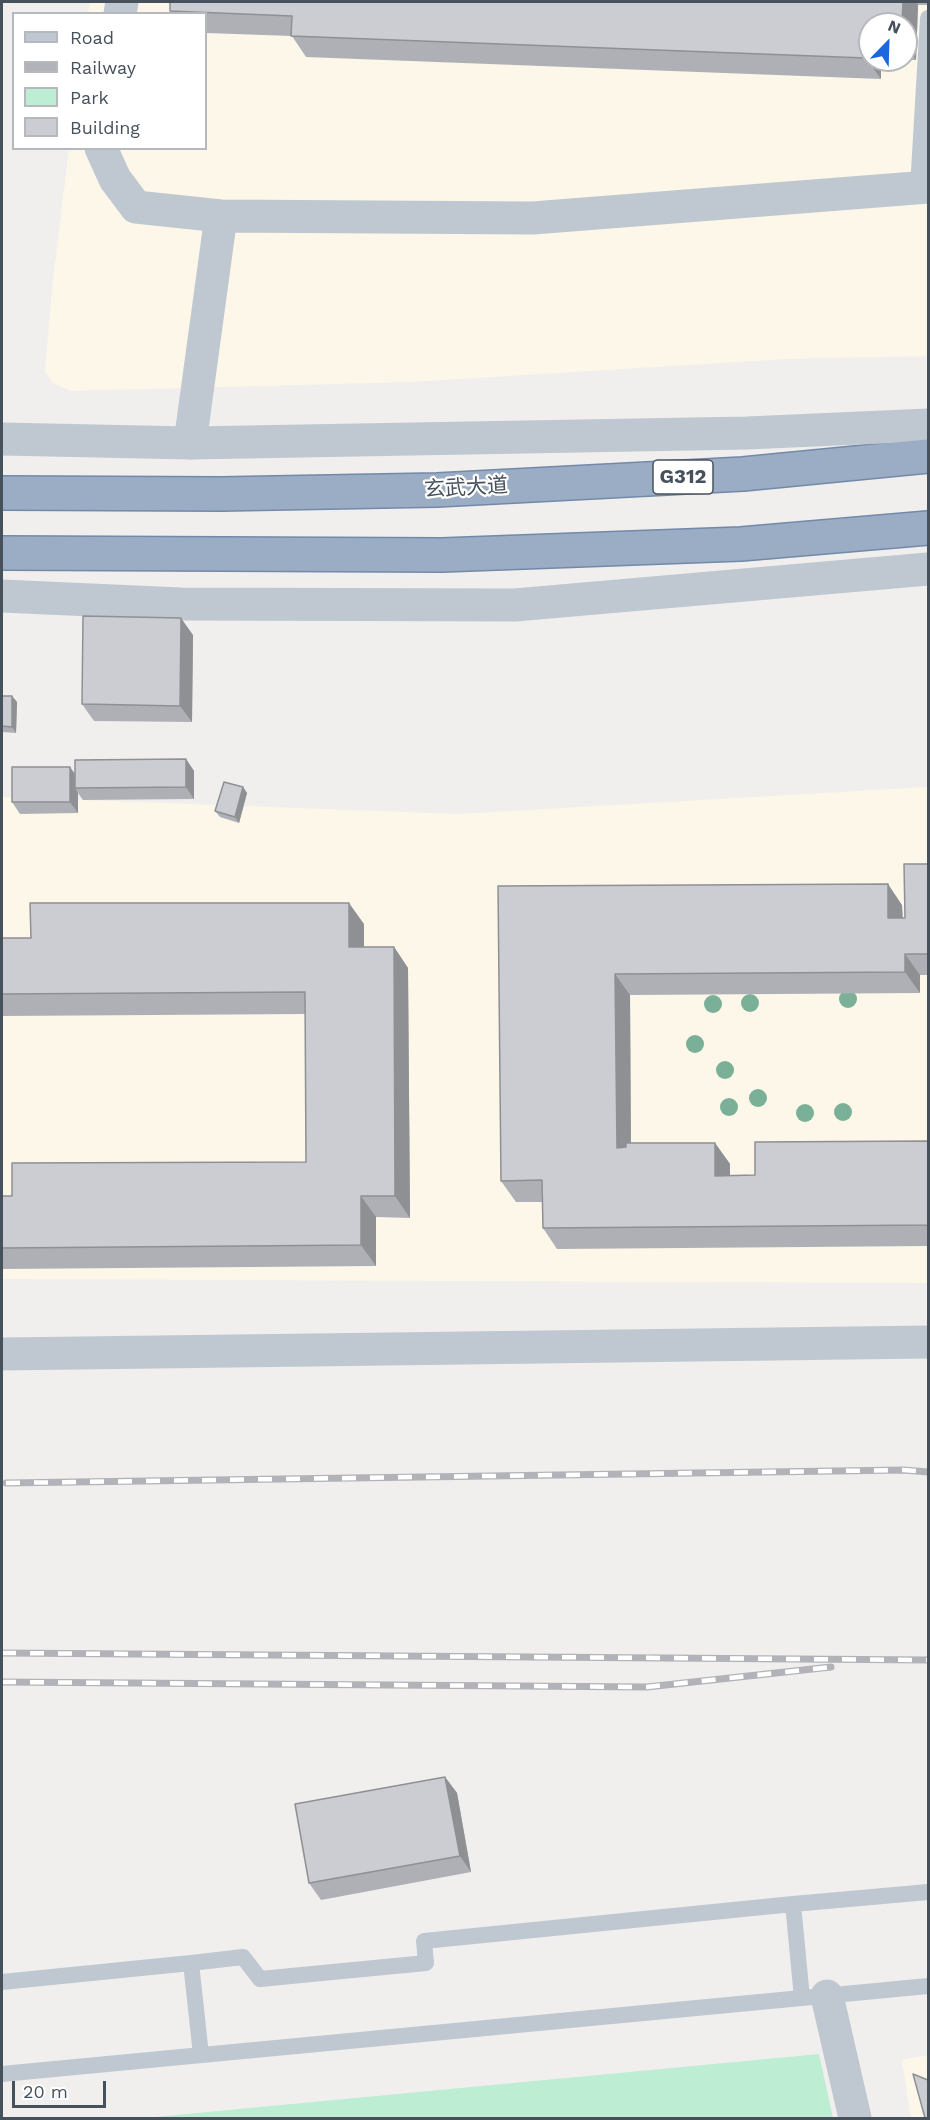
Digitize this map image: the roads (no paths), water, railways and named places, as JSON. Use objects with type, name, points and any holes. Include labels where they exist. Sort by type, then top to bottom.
[{"type":"highway","name":"玄武大道","points":[[2,493],[221,494],[437,490],[743,474],[928,456]]},
{"type":"highway","points":[[2,553],[442,555],[741,544],[928,528]]},
{"type":"street","points":[[102,150],[115,179],[136,207],[221,216],[533,218],[923,188]]},
{"type":"street","points":[[190,443],[221,216]]},
{"type":"street","points":[[2,439],[190,443],[735,434],[928,424]]},
{"type":"street","points":[[2,596],[181,604],[515,605],[928,569]]},
{"type":"street","points":[[2,1354],[928,1341]]},
{"type":"street","points":[[814,1997],[855,2118]]},
{"type":"lane","points":[[923,188],[928,18]]},
{"type":"lane","points":[[2,1982],[243,1957],[260,1979],[415,1965],[426,1963],[424,1941],[928,1892]]},
{"type":"lane","points":[[793,1904],[814,1997]]},
{"type":"lane","points":[[191,1963],[201,2055]]},
{"type":"lane","points":[[2,2074],[928,1986]]},
{"type":"railway","points":[[6,1483],[904,1470],[928,1472]]},
{"type":"railway","points":[[2,1653],[928,1660]]},
{"type":"railway","points":[[2,1682],[647,1687],[831,1667]]}]
